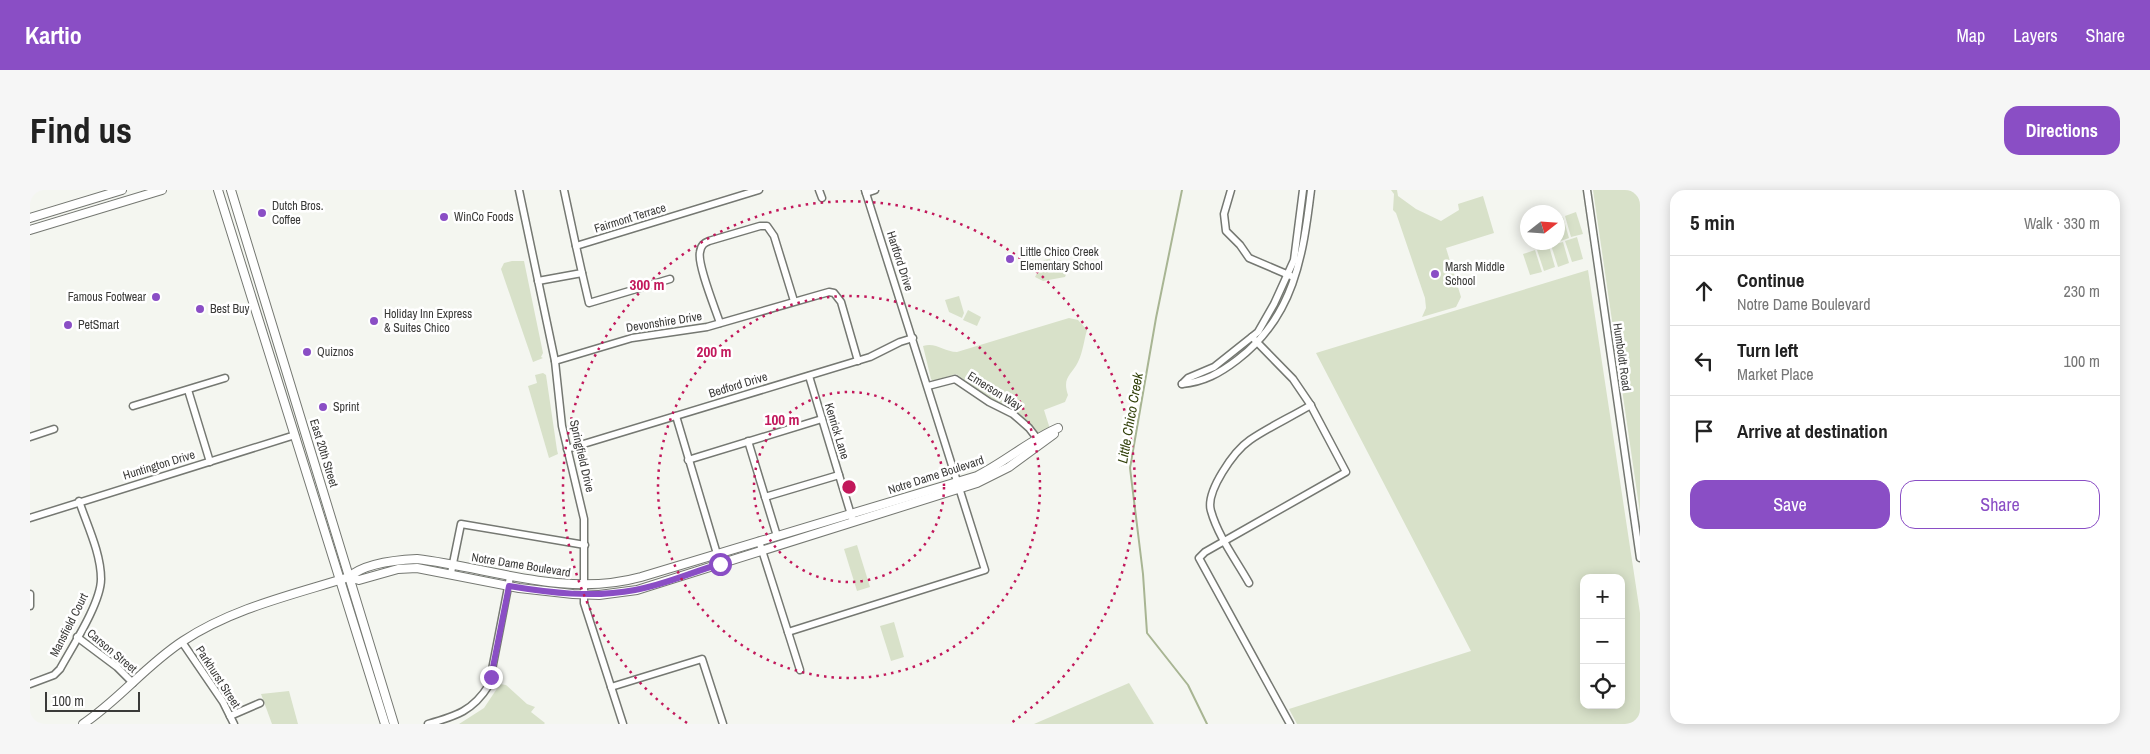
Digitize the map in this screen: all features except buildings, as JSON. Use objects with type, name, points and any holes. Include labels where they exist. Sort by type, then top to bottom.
[{"type":"street","points":[[30,218],[122,190]]},
{"type":"street","points":[[30,230],[162,190]]},
{"type":"street","name":"East 20th Street","points":[[218,190],[339,580],[379,705],[387,724]]},
{"type":"street","name":"East 20th Street","points":[[231,190],[394,724]]},
{"type":"street","name":"Springfield Drive","points":[[519,190],[555,361],[567,449],[584,520],[583,595],[587,615],[623,724]]},
{"type":"street","name":"Fairmont Terrace","points":[[576,246],[759,190]]},
{"type":"street","points":[[820,190],[822,198]]},
{"type":"street","points":[[866,191],[875,190]]},
{"type":"street","points":[[1230,190],[1224,214],[1226,231],[1250,258],[1292,276]]},
{"type":"street","points":[[1303,190],[1292,276],[1288,298],[1277,317],[1246,354],[1214,376],[1196,383],[1182,384],[1188,378],[1214,367],[1258,332],[1292,276],[1304,245],[1311,190]]},
{"type":"street","name":"Humboldt Road","points":[[1587,190],[1640,558]]},
{"type":"street","points":[[566,191],[589,303],[670,279]]},
{"type":"street","name":"Hartford Drive","points":[[788,632],[985,570],[866,191]]},
{"type":"street","name":"Devonshire Drive","points":[[555,361],[632,338],[720,323],[794,301],[774,236],[767,226],[760,226],[710,241],[703,244],[700,249],[700,262],[720,323]]},
{"type":"street","points":[[538,281],[582,273]]},
{"type":"street","points":[[794,301],[829,292],[839,296],[858,361]]},
{"type":"street","points":[[1252,337],[1293,379],[1311,406],[1346,472],[1200,554],[1198,558],[1290,724]]},
{"type":"street","name":"Bedford Drive","points":[[567,449],[858,361],[913,338]]},
{"type":"street","name":"Kenrick Lane","points":[[809,376],[852,518]]},
{"type":"street","points":[[133,406],[225,378]]},
{"type":"street","name":"Emerson Way","points":[[928,386],[955,379],[989,402],[1013,414],[1029,428],[1039,442]]},
{"type":"street","points":[[188,390],[210,462]]},
{"type":"street","points":[[1249,583],[1210,511],[1209,500],[1213,487],[1236,454],[1249,441],[1311,406]]},
{"type":"street","points":[[676,416],[720,564]]},
{"type":"street","points":[[688,460],[822,419]]},
{"type":"street","points":[[30,437],[54,429]]},
{"type":"street","name":"Huntington Drive","points":[[30,518],[79,501],[295,435]]},
{"type":"street","points":[[748,441],[777,536]]},
{"type":"street","name":"Notre Dame Boulevard","points":[[83,724],[108,706],[156,661],[182,642],[230,615],[349,577],[356,571],[398,560],[417,559],[509,586],[583,595],[637,590],[762,550],[852,518],[959,485],[1039,442]]},
{"type":"street","points":[[765,497],[839,475]]},
{"type":"street","name":"Mansfield Court","points":[[30,684],[54,675],[60,669],[94,604],[100,579],[99,564],[79,501]]},
{"type":"street","name":"Notre Dame Boulevard","points":[[452,569],[582,585],[612,584],[628,581],[777,536],[852,518]]},
{"type":"street","points":[[452,569],[461,524],[585,545]]},
{"type":"street","points":[[759,541],[800,670]]},
{"type":"street","points":[[428,724],[468,710],[489,684],[510,577]]},
{"type":"street","points":[[30,594],[30,606]]},
{"type":"street","name":"Carson Street","points":[[77,637],[117,667],[133,683]]},
{"type":"street","name":"Parkhurst Street","points":[[182,642],[218,694],[234,724]]},
{"type":"street","points":[[611,687],[702,659],[723,724]]},
{"type":"street","points":[[230,716],[260,703]]},
{"type":"green space","points":[[1391,190],[1397,190],[1398,196],[1416,209],[1441,221],[1459,210],[1458,204],[1483,196],[1494,233],[1446,248],[1461,297],[1456,307],[1422,317],[1426,308],[1425,298],[1396,213],[1393,210],[1394,194]]},
{"type":"green space","points":[[1593,190],[1640,190],[1640,513]]},
{"type":"green space","points":[[1576,212],[1583,234],[1571,237],[1565,216]]},
{"type":"green space","points":[[1565,224],[1569,238],[1565,239]]},
{"type":"green space","points":[[1577,237],[1583,259],[1572,262],[1565,241]]},
{"type":"green space","points":[[1565,249],[1569,263],[1558,267],[1553,250]]},
{"type":"green space","points":[[1535,250],[1542,272],[1530,275],[1523,254]]},
{"type":"green space","points":[[1537,250],[1550,250],[1555,267],[1544,271]]},
{"type":"green space","points":[[1050,259],[1051,263],[1060,260],[1065,262],[1067,272],[1065,277],[1043,281],[1035,277],[1044,260]]},
{"type":"green space","points":[[524,261],[543,353],[541,357],[543,358],[533,362],[501,269],[504,263]]},
{"type":"green space","points":[[1588,270],[1640,613],[1640,724],[1297,724],[1289,709],[1471,651],[1316,353]]},
{"type":"green space","points":[[959,296],[964,313],[962,318],[949,312],[945,300]]},
{"type":"green space","points":[[968,310],[981,317],[977,326],[963,320]]},
{"type":"green space","points":[[1069,318],[1078,320],[1087,330],[1082,350],[1078,362],[1067,380],[1066,389],[1068,395],[1065,402],[1044,410],[1050,429],[1039,434],[1015,411],[997,403],[956,374],[933,381],[931,379],[923,346],[932,345],[957,352]]},
{"type":"green space","points":[[543,373],[546,375],[558,454],[549,458],[528,386],[537,383],[535,375]]},
{"type":"green space","points":[[857,545],[870,587],[857,591],[844,549]]},
{"type":"green space","points":[[894,622],[904,657],[891,661],[880,626]]},
{"type":"green space","points":[[1129,683],[1154,724],[1034,724]]},
{"type":"green space","points":[[500,684],[506,685],[527,704],[535,707],[531,712],[545,723],[459,724],[484,708]]},
{"type":"green space","points":[[289,691],[298,724],[272,724],[261,694]]},
{"type":"waterway","name":"Little Chico Creek","points":[[1182,190],[1156,318],[1130,468],[1143,574],[1147,633],[1188,685],[1207,724]]},
{"type":"place","name":"Dutch Bros. Coffee","points":[[262,213]]},
{"type":"place","name":"WinCo Foods","points":[[444,217]]},
{"type":"place","name":"Little Chico Creek Elementary School","points":[[1010,259]]},
{"type":"place","name":"Marsh Middle School","points":[[1435,274]]},
{"type":"place","name":"Famous Footwear","points":[[156,297]]},
{"type":"place","name":"Best Buy","points":[[200,309]]},
{"type":"place","name":"Holiday Inn Express & Suites Chico","points":[[374,321]]},
{"type":"place","name":"PetSmart","points":[[68,325]]},
{"type":"place","name":"Quiznos","points":[[307,352]]},
{"type":"place","name":"Sprint","points":[[323,407]]},
{"type":"route","points":[[491,677],[509,586],[573,594],[599,595],[637,590],[720,564]]}]
